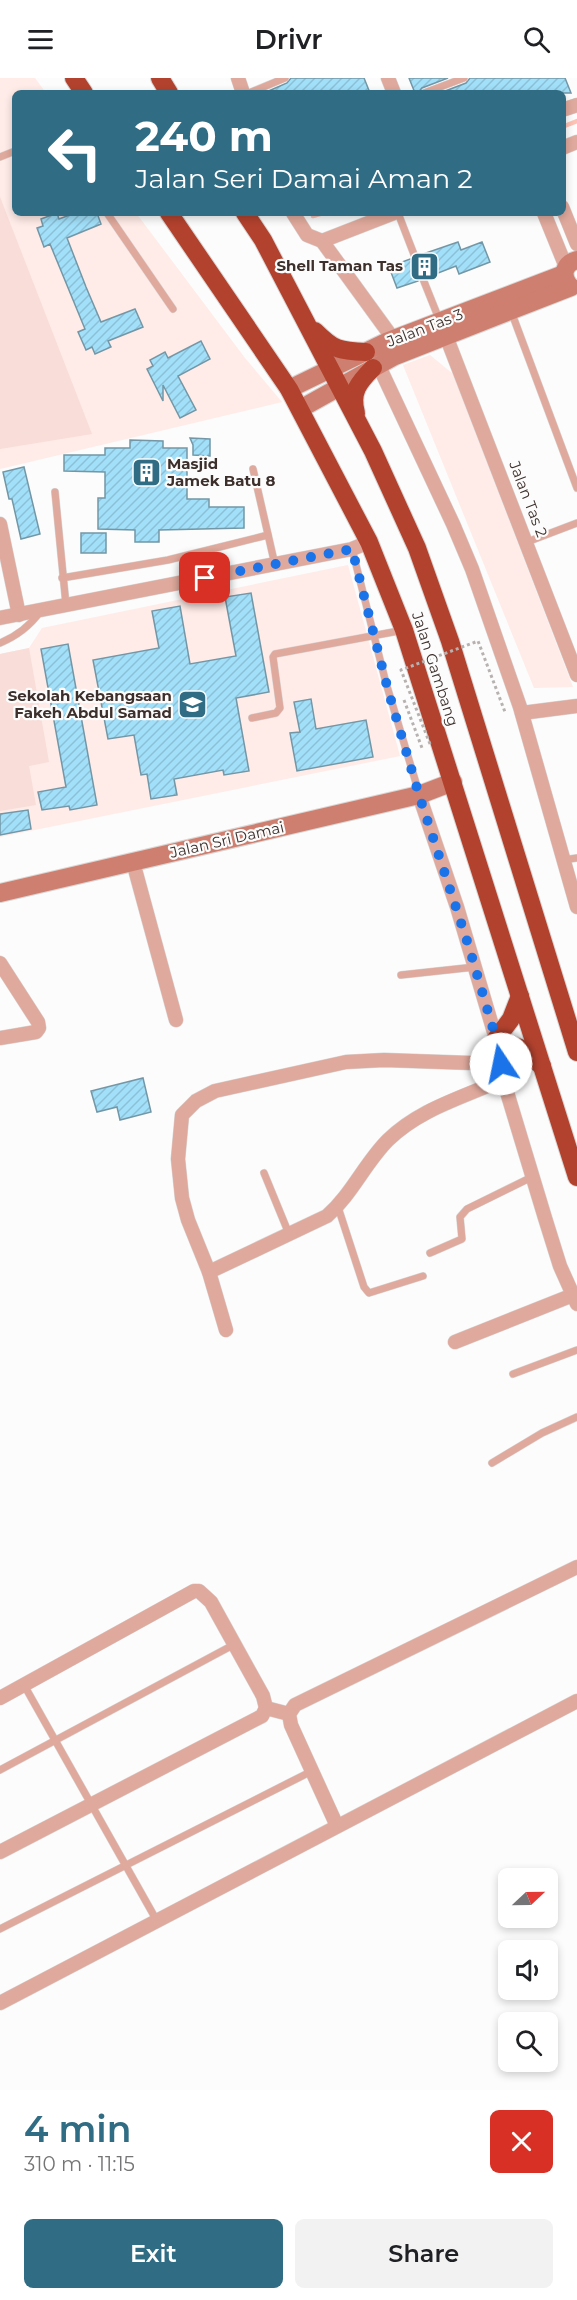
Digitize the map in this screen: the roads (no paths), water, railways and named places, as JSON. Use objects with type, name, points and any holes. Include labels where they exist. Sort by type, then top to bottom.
[{"type":"highway","name":"Jalan Gambang","points":[[171,216],[289,389],[360,546],[404,630],[577,1177]]},
{"type":"highway","name":"Jalan Gambang","points":[[247,216],[262,240],[361,427],[417,548],[450,641],[577,1052]]},
{"type":"highway","points":[[305,321],[341,351],[372,361],[354,393],[355,408],[361,427]]},
{"type":"highway","points":[[520,996],[511,1019],[496,1039],[520,1048],[543,1068]]},
{"type":"street","points":[[295,216],[307,235],[322,241],[394,340]]},
{"type":"street","points":[[322,241],[388,216]]},
{"type":"street","points":[[545,216],[572,280]]},
{"type":"street","points":[[566,216],[577,244]]},
{"type":"street","name":"Jalan Tas 3","points":[[289,389],[330,368],[372,361],[443,329],[572,280]]},
{"type":"street","name":"Jalan Tas 3","points":[[300,409],[340,387],[394,340],[510,310],[572,280]]},
{"type":"street","name":"Jalan Tas 2","points":[[443,329],[577,675]]},
{"type":"street","points":[[372,361],[453,524],[472,569],[570,859],[577,907]]},
{"type":"street","points":[[0,524],[19,615]]},
{"type":"street","points":[[0,618],[275,565],[360,546]]},
{"type":"street","points":[[522,713],[577,706]]},
{"type":"street","name":"Jalan Sri Damai","points":[[0,893],[419,795],[453,782]]},
{"type":"street","points":[[419,795],[475,967],[496,1039],[503,1079],[532,1177],[560,1266],[575,1300],[455,1342]]},
{"type":"street","points":[[133,862],[176,1020]]},
{"type":"street","points":[[0,963],[38,1022],[38,1030],[0,1038]]},
{"type":"street","points":[[226,1330],[182,1198],[178,1159],[182,1116],[196,1101],[215,1090],[346,1062],[384,1060],[501,1064]]},
{"type":"street","points":[[208,1272],[327,1216],[338,1207],[379,1151],[413,1119],[503,1079]]},
{"type":"street","points":[[337,1826],[291,1725],[289,1714],[295,1705],[577,1567]]},
{"type":"street","points":[[0,1698],[194,1591],[200,1591],[207,1596],[263,1696],[266,1708],[262,1716],[0,1852]]},
{"type":"street","points":[[0,2003],[577,1701]]},
{"type":"street","points":[[266,1708],[289,1714]]},
{"type":"lane","points":[[256,90],[285,78]]},
{"type":"lane","points":[[432,90],[464,78]]},
{"type":"lane","points":[[109,216],[173,309]]},
{"type":"lane","points":[[397,216],[415,257]]},
{"type":"lane","points":[[423,279],[443,329]]},
{"type":"lane","points":[[510,310],[577,488]]},
{"type":"lane","points":[[254,469],[275,565]]},
{"type":"lane","points":[[55,492],[66,605]]},
{"type":"lane","points":[[527,542],[577,523]]},
{"type":"lane","points":[[62,578],[168,560],[268,535]]},
{"type":"lane","points":[[360,546],[375,636],[419,795]]},
{"type":"lane","points":[[0,643],[12,638],[30,625],[42,610]]},
{"type":"lane","points":[[252,718],[276,713],[280,708],[273,657],[275,654],[404,630]]},
{"type":"lane","points":[[401,975],[475,967]]},
{"type":"lane","points":[[264,1173],[289,1234]]},
{"type":"lane","points":[[430,1253],[462,1239],[460,1216],[467,1209],[532,1177]]},
{"type":"lane","points":[[338,1207],[367,1292],[373,1294],[423,1276]]},
{"type":"lane","points":[[513,1374],[577,1350]]},
{"type":"lane","points":[[492,1463],[542,1433],[577,1416]]},
{"type":"lane","points":[[0,1770],[234,1644]]},
{"type":"lane","points":[[24,1685],[157,1921]]},
{"type":"lane","points":[[0,1929],[312,1771]]},
{"type":"waterway","points":[[566,125],[577,121]]},
{"type":"place","name":"Shell Taman Tas","points":[[424,266]]},
{"type":"place","name":"Masjid Jamek Batu 8","points":[[146,473]]},
{"type":"place","name":"Sekolah Kebangsaan Fakeh Abdul Samad","points":[[193,705]]}]
